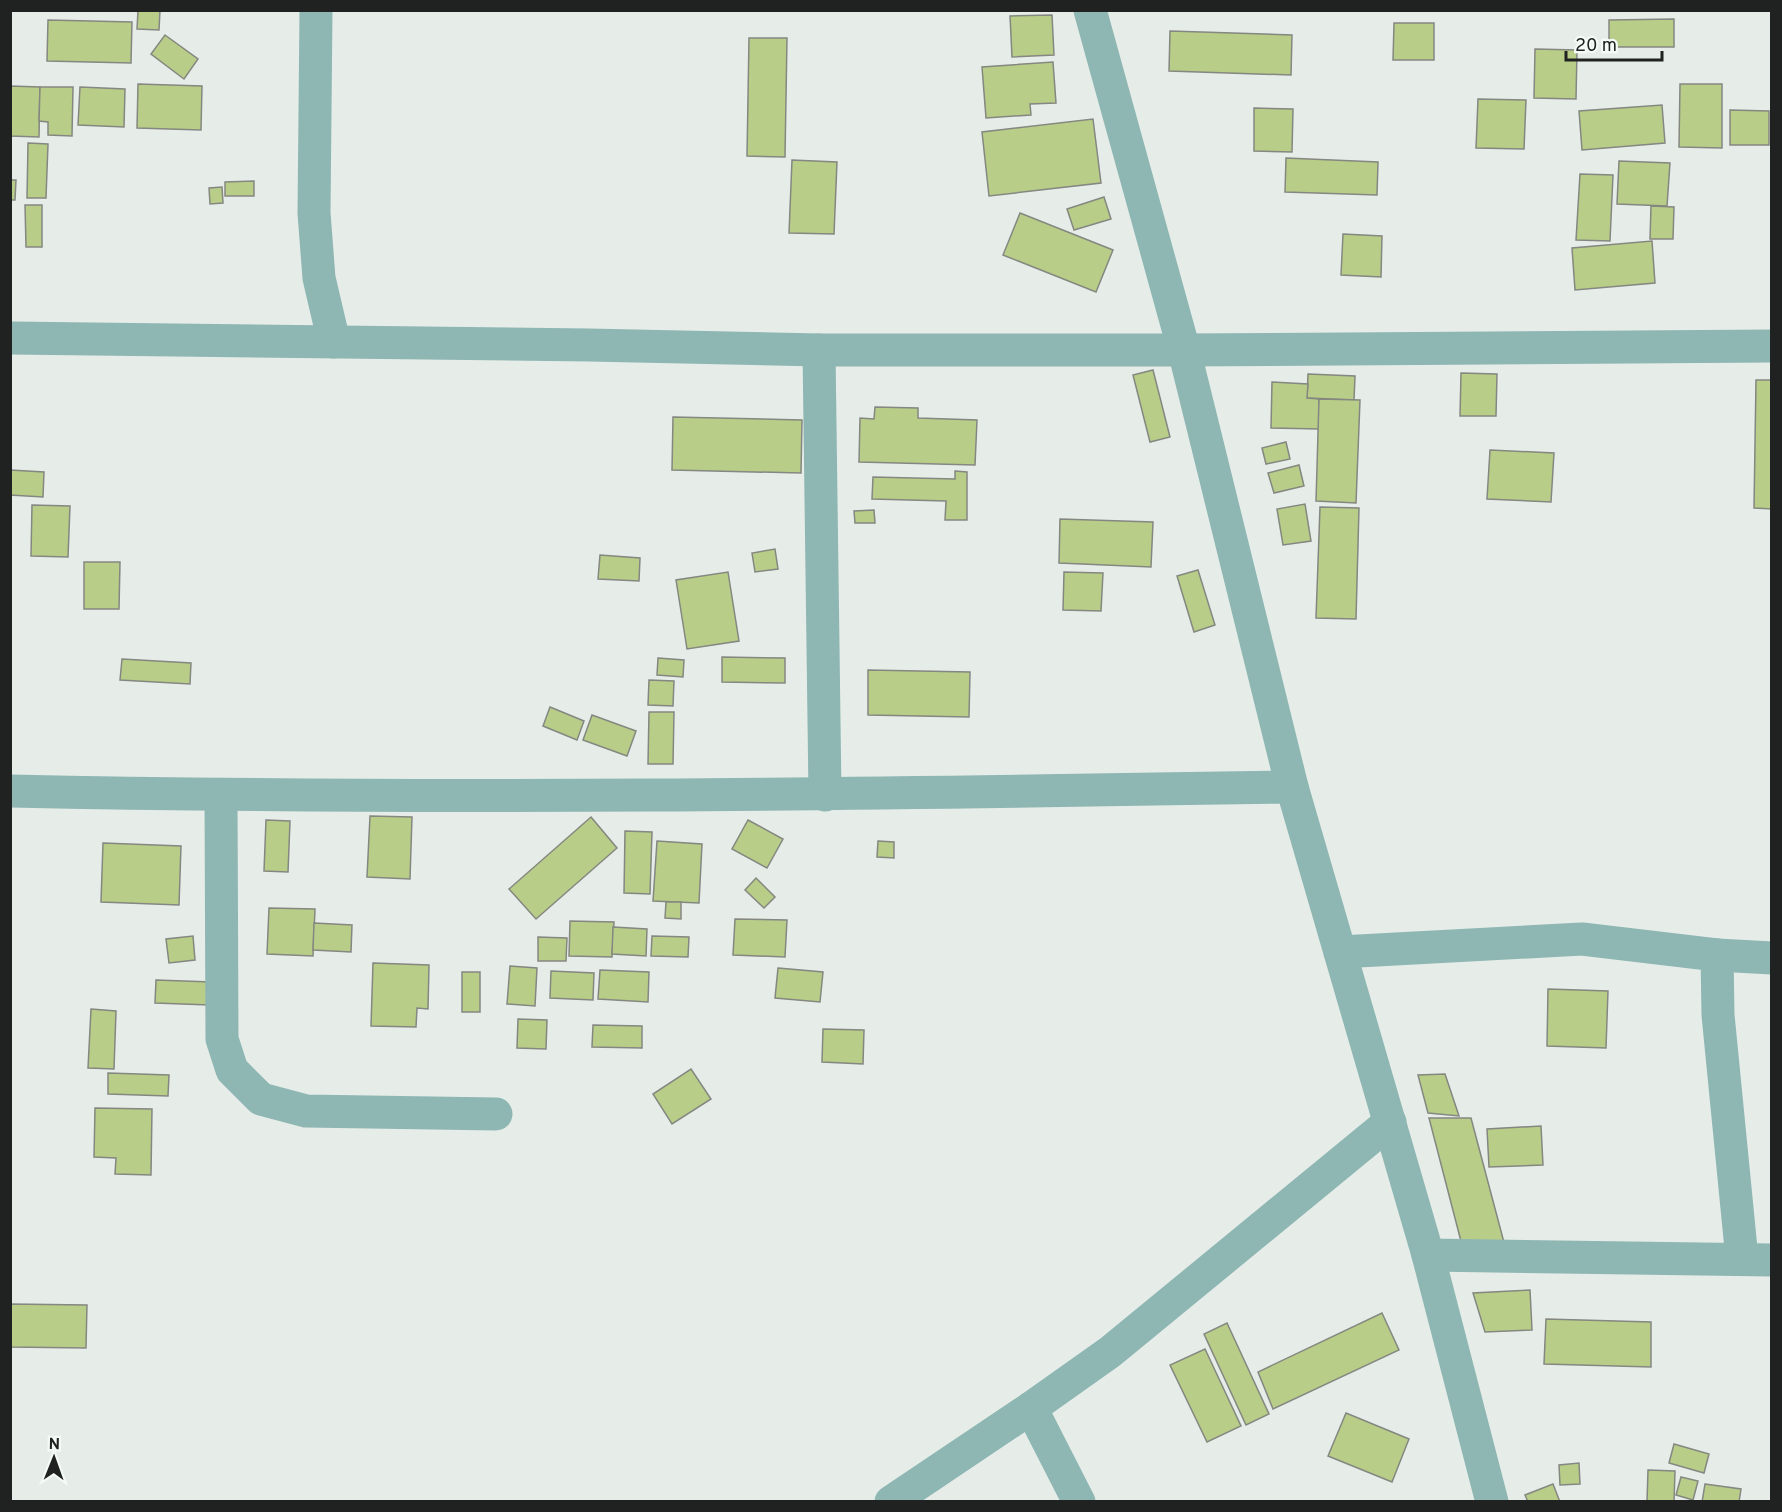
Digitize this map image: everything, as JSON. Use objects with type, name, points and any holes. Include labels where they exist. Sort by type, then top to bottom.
[{"type":"street","points":[[316,10],[314,213],[319,278],[334,342]]},
{"type":"street","points":[[1090,10],[1184,350],[1292,787],[1428,1255],[1492,1502]]},
{"type":"street","points":[[10,338],[819,350],[1772,346]]},
{"type":"street","points":[[819,350],[825,795]]},
{"type":"street","points":[[10,791],[221,795],[825,795],[1292,787]]},
{"type":"street","points":[[221,795],[222,1039],[232,1070],[261,1099],[306,1111],[496,1114]]},
{"type":"street","points":[[1340,952],[1582,939],[1717,955],[1772,958]]},
{"type":"street","points":[[1428,1255],[1757,1260],[1718,1015],[1717,955]]},
{"type":"street","points":[[891,1502],[1110,1352],[1390,1122]]},
{"type":"street","points":[[1031,1408],[1079,1502]]},
{"type":"building","points":[[138,10],[160,10],[159,30],[137,29]]},
{"type":"building","points":[[1052,15],[1054,55],[1012,57],[1010,16]]},
{"type":"building","points":[[1674,19],[1674,47],[1609,47],[1609,20]]},
{"type":"building","points":[[48,20],[132,22],[131,63],[47,61]]},
{"type":"building","points":[[1394,23],[1434,23],[1434,60],[1393,60]]},
{"type":"building","points":[[1170,31],[1292,35],[1291,75],[1169,71]]},
{"type":"building","points":[[165,35],[198,59],[184,79],[151,54]]},
{"type":"building","points":[[749,38],[787,38],[785,157],[747,156]]},
{"type":"building","points":[[1535,49],[1577,50],[1576,99],[1534,98]]},
{"type":"building","points":[[1053,62],[1056,103],[1030,104],[1031,115],[986,118],[982,67]]},
{"type":"building","points":[[138,84],[202,86],[201,130],[137,128]]},
{"type":"building","points":[[1680,84],[1722,84],[1722,148],[1679,147]]},
{"type":"building","points":[[10,86],[40,87],[39,137],[10,136]]},
{"type":"building","points":[[40,87],[73,87],[72,136],[48,135],[48,122],[39,121]]},
{"type":"building","points":[[80,87],[125,89],[124,127],[78,125]]},
{"type":"building","points":[[1478,99],[1526,100],[1524,149],[1476,148]]},
{"type":"building","points":[[1662,105],[1665,143],[1582,150],[1579,111]]},
{"type":"building","points":[[1254,108],[1293,109],[1292,152],[1254,151]]},
{"type":"building","points":[[1730,110],[1769,111],[1769,145],[1730,145]]},
{"type":"building","points":[[1093,119],[1101,183],[989,196],[982,132]]},
{"type":"building","points":[[28,143],[48,144],[46,198],[27,198]]},
{"type":"building","points":[[1286,158],[1378,162],[1377,195],[1285,192]]},
{"type":"building","points":[[792,160],[837,162],[834,234],[789,233]]},
{"type":"building","points":[[1619,161],[1670,163],[1667,206],[1617,204]]},
{"type":"building","points":[[1580,174],[1613,175],[1610,241],[1576,240]]},
{"type":"building","points":[[10,180],[16,180],[15,200],[10,200]]},
{"type":"building","points":[[254,181],[254,196],[225,196],[225,182]]},
{"type":"building","points":[[222,187],[223,203],[210,204],[209,188]]},
{"type":"building","points":[[1104,197],[1111,219],[1074,230],[1067,209]]},
{"type":"building","points":[[25,205],[42,205],[42,247],[26,247]]},
{"type":"building","points":[[1651,206],[1674,207],[1673,239],[1650,239]]},
{"type":"building","points":[[1020,213],[1113,250],[1096,292],[1003,255]]},
{"type":"building","points":[[1343,234],[1382,236],[1381,277],[1341,275]]},
{"type":"building","points":[[1652,241],[1655,283],[1575,290],[1572,248]]},
{"type":"building","points":[[1153,370],[1170,437],[1150,442],[1133,375]]},
{"type":"building","points":[[1461,373],[1497,374],[1496,416],[1460,416]]},
{"type":"building","points":[[1308,374],[1355,376],[1354,400],[1307,398]]},
{"type":"building","points":[[1756,380],[1772,380],[1772,509],[1754,508]]},
{"type":"building","points":[[1272,382],[1308,384],[1307,398],[1319,399],[1319,429],[1271,428]]},
{"type":"building","points":[[1319,399],[1360,400],[1356,503],[1316,501]]},
{"type":"building","points":[[875,407],[918,408],[918,418],[977,420],[975,465],[859,462],[860,418],[874,419]]},
{"type":"building","points":[[673,417],[802,420],[801,473],[672,470]]},
{"type":"building","points":[[1286,442],[1290,459],[1266,464],[1262,448]]},
{"type":"building","points":[[1490,450],[1554,453],[1551,502],[1487,499]]},
{"type":"building","points":[[1299,465],[1304,486],[1274,493],[1268,473]]},
{"type":"building","points":[[10,470],[44,472],[43,497],[10,495]]},
{"type":"building","points":[[955,471],[967,472],[967,520],[945,520],[946,501],[872,499],[873,477],[955,479]]},
{"type":"building","points":[[1305,504],[1311,541],[1283,545],[1277,509]]},
{"type":"building","points":[[32,505],[70,506],[68,557],[31,556]]},
{"type":"building","points":[[1320,507],[1359,508],[1356,619],[1316,618]]},
{"type":"building","points":[[874,510],[875,523],[855,523],[854,511]]},
{"type":"building","points":[[1060,519],[1153,522],[1151,567],[1059,563]]},
{"type":"building","points":[[775,549],[778,569],[755,572],[752,553]]},
{"type":"building","points":[[600,555],[640,558],[639,581],[598,579]]},
{"type":"building","points":[[84,562],[120,562],[119,609],[84,609]]},
{"type":"building","points":[[1198,570],[1215,625],[1194,632],[1177,576]]},
{"type":"building","points":[[728,572],[739,641],[687,649],[676,580]]},
{"type":"building","points":[[1064,572],[1103,573],[1101,611],[1063,610]]},
{"type":"building","points":[[722,657],[785,658],[785,683],[722,682]]},
{"type":"building","points":[[658,658],[684,660],[683,677],[657,675]]},
{"type":"building","points":[[122,659],[191,663],[190,684],[120,680]]},
{"type":"building","points":[[868,670],[970,672],[969,717],[868,715]]},
{"type":"building","points":[[649,680],[674,681],[673,706],[648,705]]},
{"type":"building","points":[[550,707],[584,721],[577,740],[543,726]]},
{"type":"building","points":[[649,712],[674,712],[673,764],[648,764]]},
{"type":"building","points":[[592,715],[636,731],[627,756],[583,740]]},
{"type":"building","points":[[370,816],[412,817],[410,879],[367,877]]},
{"type":"building","points":[[591,817],[617,848],[536,919],[509,889]]},
{"type":"building","points":[[266,820],[290,821],[288,872],[264,871]]},
{"type":"building","points":[[748,820],[783,839],[767,868],[732,849]]},
{"type":"building","points":[[625,831],[652,832],[650,894],[624,893]]},
{"type":"building","points":[[657,841],[702,844],[699,903],[653,901]]},
{"type":"building","points":[[878,841],[894,842],[894,858],[877,857]]},
{"type":"building","points":[[103,843],[181,846],[179,905],[101,902]]},
{"type":"building","points":[[756,878],[775,897],[764,908],[745,890]]},
{"type":"building","points":[[666,902],[681,902],[681,919],[665,918]]},
{"type":"building","points":[[269,908],[315,909],[313,956],[267,954]]},
{"type":"building","points":[[735,919],[787,920],[785,957],[733,955]]},
{"type":"building","points":[[570,921],[614,922],[612,957],[569,956]]},
{"type":"building","points":[[314,923],[352,925],[351,952],[313,950]]},
{"type":"building","points":[[613,927],[647,929],[646,956],[612,954]]},
{"type":"building","points":[[193,936],[195,960],[169,963],[166,939]]},
{"type":"building","points":[[652,936],[689,937],[688,957],[651,956]]},
{"type":"building","points":[[538,937],[567,938],[566,961],[538,961]]},
{"type":"building","points":[[373,963],[429,965],[428,1009],[417,1008],[416,1027],[371,1026]]},
{"type":"building","points":[[510,966],[537,968],[535,1006],[507,1004]]},
{"type":"building","points":[[778,968],[823,972],[820,1002],[775,998]]},
{"type":"building","points":[[600,970],[649,972],[648,1002],[598,999]]},
{"type":"building","points":[[551,971],[594,973],[593,1000],[550,998]]},
{"type":"building","points":[[462,972],[480,972],[480,1012],[462,1012]]},
{"type":"building","points":[[156,980],[211,982],[209,1005],[155,1003]]},
{"type":"building","points":[[1548,989],[1608,991],[1606,1048],[1547,1046]]},
{"type":"building","points":[[91,1009],[116,1011],[114,1069],[88,1068]]},
{"type":"building","points":[[518,1019],[547,1020],[546,1049],[517,1048]]},
{"type":"building","points":[[593,1025],[642,1026],[642,1048],[592,1047]]},
{"type":"building","points":[[823,1029],[864,1030],[863,1064],[822,1062]]},
{"type":"building","points":[[691,1069],[711,1099],[672,1124],[653,1094]]},
{"type":"building","points":[[108,1073],[169,1075],[168,1096],[108,1094]]},
{"type":"building","points":[[1445,1074],[1459,1116],[1428,1113],[1418,1075]]},
{"type":"building","points":[[95,1108],[152,1109],[151,1175],[115,1174],[116,1158],[94,1157]]},
{"type":"building","points":[[1429,1118],[1471,1118],[1506,1250],[1463,1249]]},
{"type":"building","points":[[1541,1126],[1543,1165],[1489,1167],[1487,1129]]},
{"type":"building","points":[[1530,1290],[1532,1330],[1485,1332],[1473,1293]]},
{"type":"building","points":[[10,1304],[87,1305],[86,1348],[10,1347]]},
{"type":"building","points":[[1382,1313],[1399,1350],[1273,1409],[1258,1372]]},
{"type":"building","points":[[1546,1319],[1651,1322],[1651,1367],[1544,1364]]},
{"type":"building","points":[[1227,1323],[1269,1414],[1246,1425],[1204,1334]]},
{"type":"building","points":[[1205,1349],[1241,1426],[1207,1442],[1170,1365]]},
{"type":"building","points":[[1346,1413],[1409,1439],[1392,1482],[1328,1456]]},
{"type":"building","points":[[1674,1444],[1709,1454],[1704,1473],[1669,1463]]},
{"type":"building","points":[[1579,1463],[1580,1484],[1560,1485],[1559,1465]]},
{"type":"building","points":[[1648,1470],[1675,1471],[1674,1502],[1647,1502]]},
{"type":"building","points":[[1681,1477],[1698,1481],[1693,1500],[1676,1495]]},
{"type":"building","points":[[1553,1484],[1560,1502],[1528,1502],[1525,1495]]},
{"type":"building","points":[[1705,1484],[1741,1489],[1739,1502],[1702,1502]]}]
